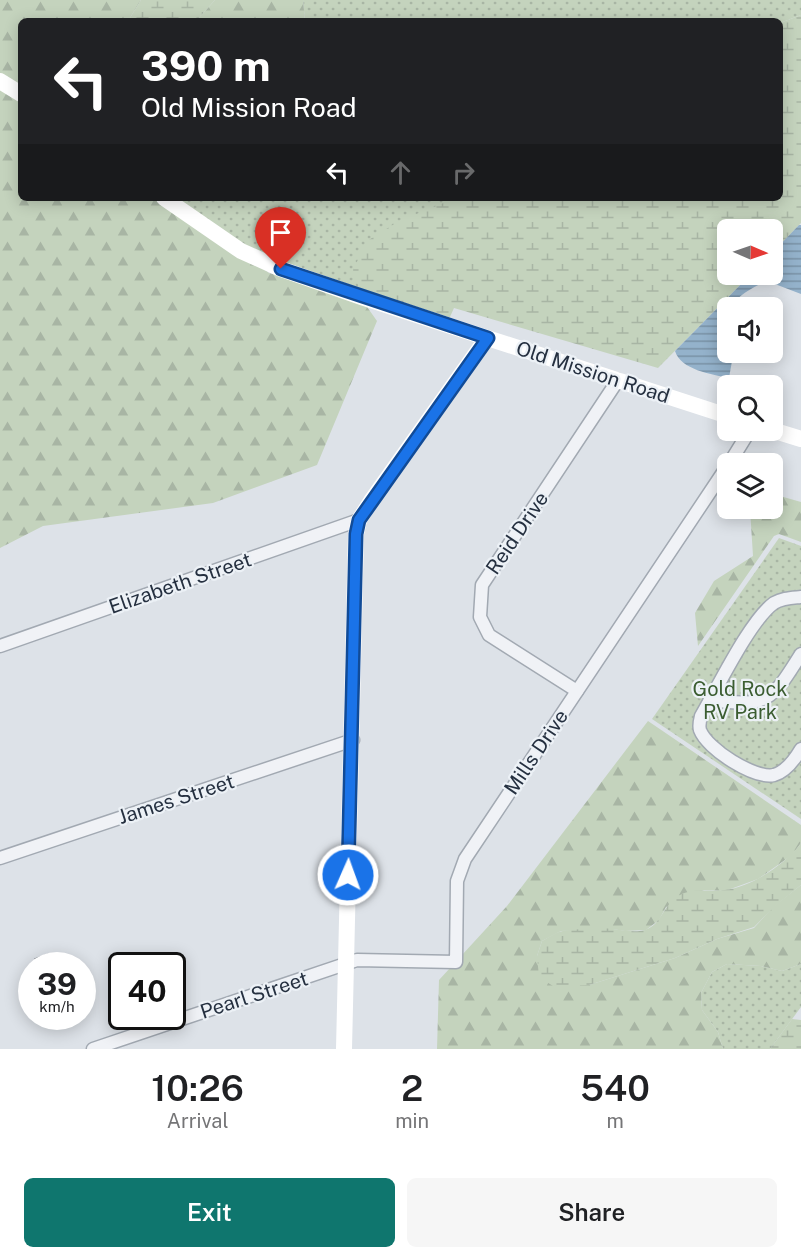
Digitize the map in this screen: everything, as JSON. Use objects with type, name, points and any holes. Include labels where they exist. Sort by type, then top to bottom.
[{"type":"street","points":[[0,81],[18,92]]},
{"type":"street","name":"Old Mission Road","points":[[168,201],[242,250],[281,269],[717,412]]},
{"type":"street","points":[[344,1049],[353,741],[356,534],[359,520],[488,338]]},
{"type":"street","name":"Reid Drive","points":[[577,691],[489,635],[480,617],[483,585],[618,380]]},
{"type":"street","points":[[783,433],[801,439]]},
{"type":"street","name":"Mills Drive","points":[[346,965],[357,960],[456,962],[457,881],[465,859],[717,481]]},
{"type":"street","name":"Elizabeth Street","points":[[0,645],[359,520]]},
{"type":"street","points":[[801,597],[784,598],[772,605],[753,627],[700,716],[700,730],[711,746],[743,768],[759,775],[776,775],[793,762],[801,749]]},
{"type":"street","points":[[710,700],[741,704],[758,702],[772,696],[784,682],[801,654]]},
{"type":"street","name":"James Street","points":[[0,858],[353,741]]},
{"type":"street","name":"Pearl Street","points":[[93,1049],[346,965]]},
{"type":"green space","points":[[0,0],[141,0],[130,18],[18,18],[18,86],[0,75]]},
{"type":"green space","points":[[141,0],[215,0],[199,18],[130,18]]},
{"type":"green space","points":[[215,0],[303,0],[305,18],[199,18]]},
{"type":"green space","points":[[303,0],[801,0],[801,15],[783,22],[783,18],[305,18]]},
{"type":"green space","points":[[801,15],[801,223],[783,242],[783,219],[717,219],[717,285],[740,285],[728,297],[717,297],[717,308],[658,368],[454,308],[449,319],[360,291],[353,270],[367,241],[399,221],[449,201],[783,201],[783,22]]},
{"type":"green space","points":[[0,87],[18,99],[18,201],[158,201],[238,255],[255,262],[269,273],[365,304],[377,321],[317,465],[213,503],[43,526],[0,548]]},
{"type":"green space","points":[[177,201],[450,201],[360,291],[244,246]]},
{"type":"green space","points":[[783,497],[801,502],[801,542],[779,534],[774,536],[698,646],[695,613],[714,581],[753,556],[751,519],[783,519]]},
{"type":"green space","name":"Gold Rock RV Park","points":[[779,538],[801,546],[801,819],[652,719]]},
{"type":"green space","points":[[648,721],[801,825],[801,843],[792,855],[758,879],[725,891],[704,890],[666,907],[659,920],[646,930],[561,931],[542,941],[537,956],[589,985],[675,958],[717,939],[754,928],[773,907],[801,885],[801,964],[782,971],[761,966],[727,964],[712,972],[701,993],[702,1010],[718,1032],[723,1049],[437,1049],[439,980],[507,906]]},
{"type":"green space","points":[[801,843],[801,885],[754,927],[717,939],[675,958],[589,985],[553,986],[539,977],[537,956],[542,941],[555,934],[588,929],[645,930],[655,923],[670,903],[680,895],[696,891],[725,890],[746,884],[777,866]]},
{"type":"green space","points":[[727,964],[761,966],[782,971],[801,964],[801,1007],[770,1049],[723,1049],[718,1032],[702,1010],[701,993],[712,972]]},
{"type":"green space","points":[[792,1019],[801,1020],[801,1049],[770,1049]]},
{"type":"water","points":[[801,225],[801,294],[777,285],[783,285],[783,242]]},
{"type":"water","points":[[740,285],[759,285],[741,297],[728,297]]},
{"type":"water","points":[[717,308],[717,363],[732,363],[730,375],[717,375],[690,367],[683,363],[675,351]]},
{"type":"route","points":[[281,269],[488,338],[359,520],[356,534],[353,741],[348,875]]}]
